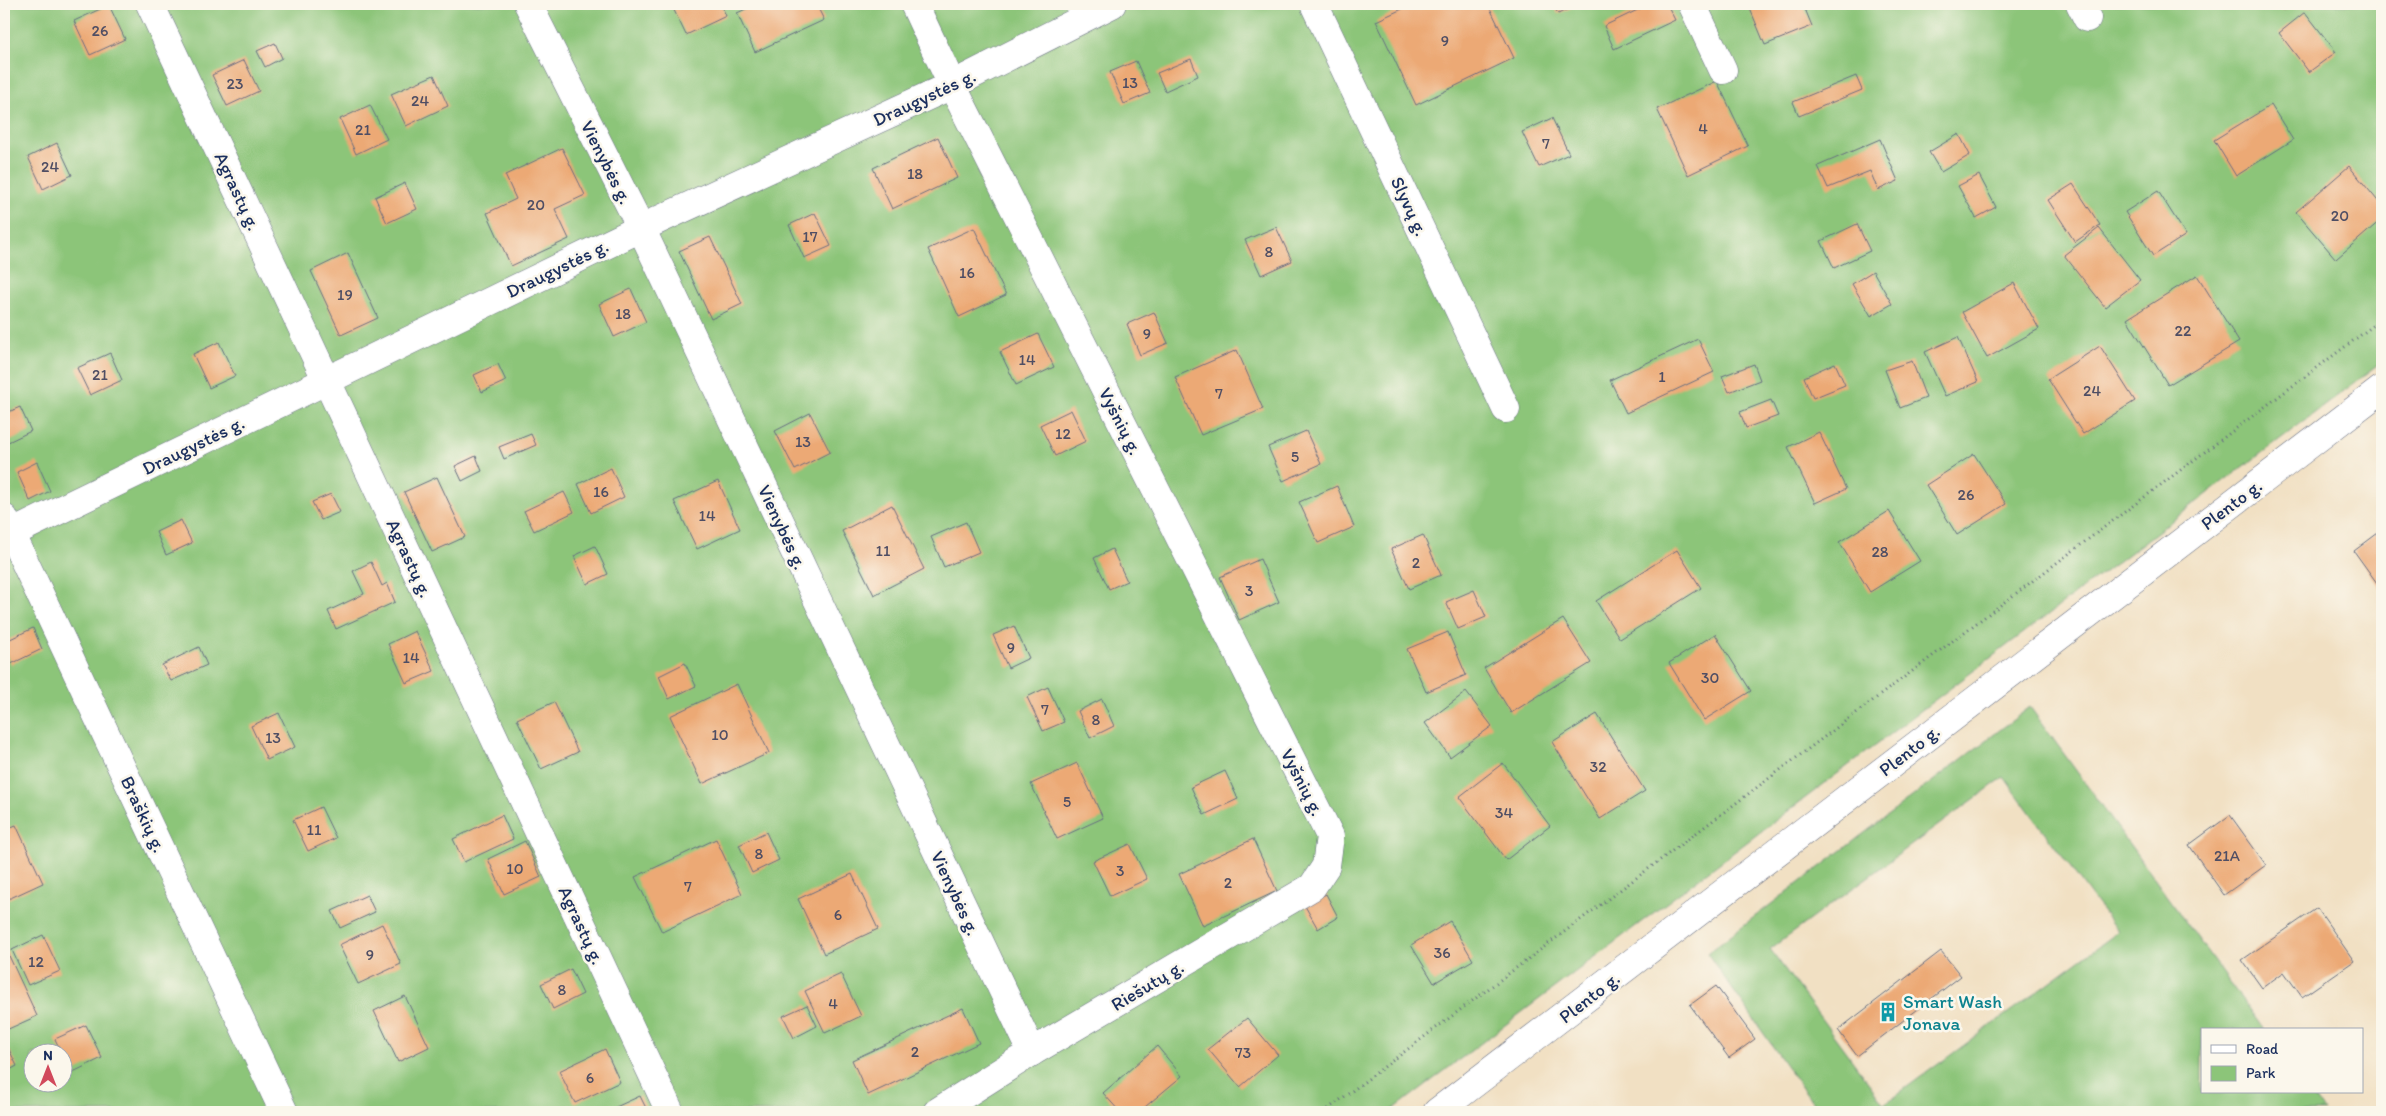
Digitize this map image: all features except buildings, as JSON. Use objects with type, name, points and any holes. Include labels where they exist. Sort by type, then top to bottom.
[{"type":"main road","name":"Agrastų g.","points":[[150,4],[670,1112]]},
{"type":"main road","name":"Vienybės g.","points":[[528,4],[641,228],[1032,1052]]},
{"type":"main road","name":"Vyšnių g.","points":[[914,4],[952,85],[1330,836]]},
{"type":"main road","name":"Draugystės g.","points":[[6,529],[326,380],[641,228],[952,85],[1112,4]]},
{"type":"main road","name":"Slyvų g.","points":[[1314,4],[1506,409]]},
{"type":"main road","points":[[1692,4],[1723,70]]},
{"type":"main road","name":"Plento g.","points":[[1437,1112],[2382,389]]},
{"type":"main road","name":"Braškių g.","points":[[6,529],[284,1112]]},
{"type":"main road","name":"Riešutų g.","points":[[937,1112],[1032,1052],[1312,887],[1326,866],[1330,836]]},
{"type":"path","points":[[1324,1112],[2382,319]]},
{"type":"green space","points":[[4,4],[2382,4],[2382,362],[1390,1112],[4,1112]]},
{"type":"green space","points":[[2030,707],[2263,1028],[2201,1028],[2201,1094],[2311,1094],[2324,1112],[1819,1112],[1707,953]],"holes":[[[2004,777],[2118,932],[1884,1104],[1770,949]]]},
{"type":"place","name":"Smart Wash Jonava","points":[[1888,1012]]}]
